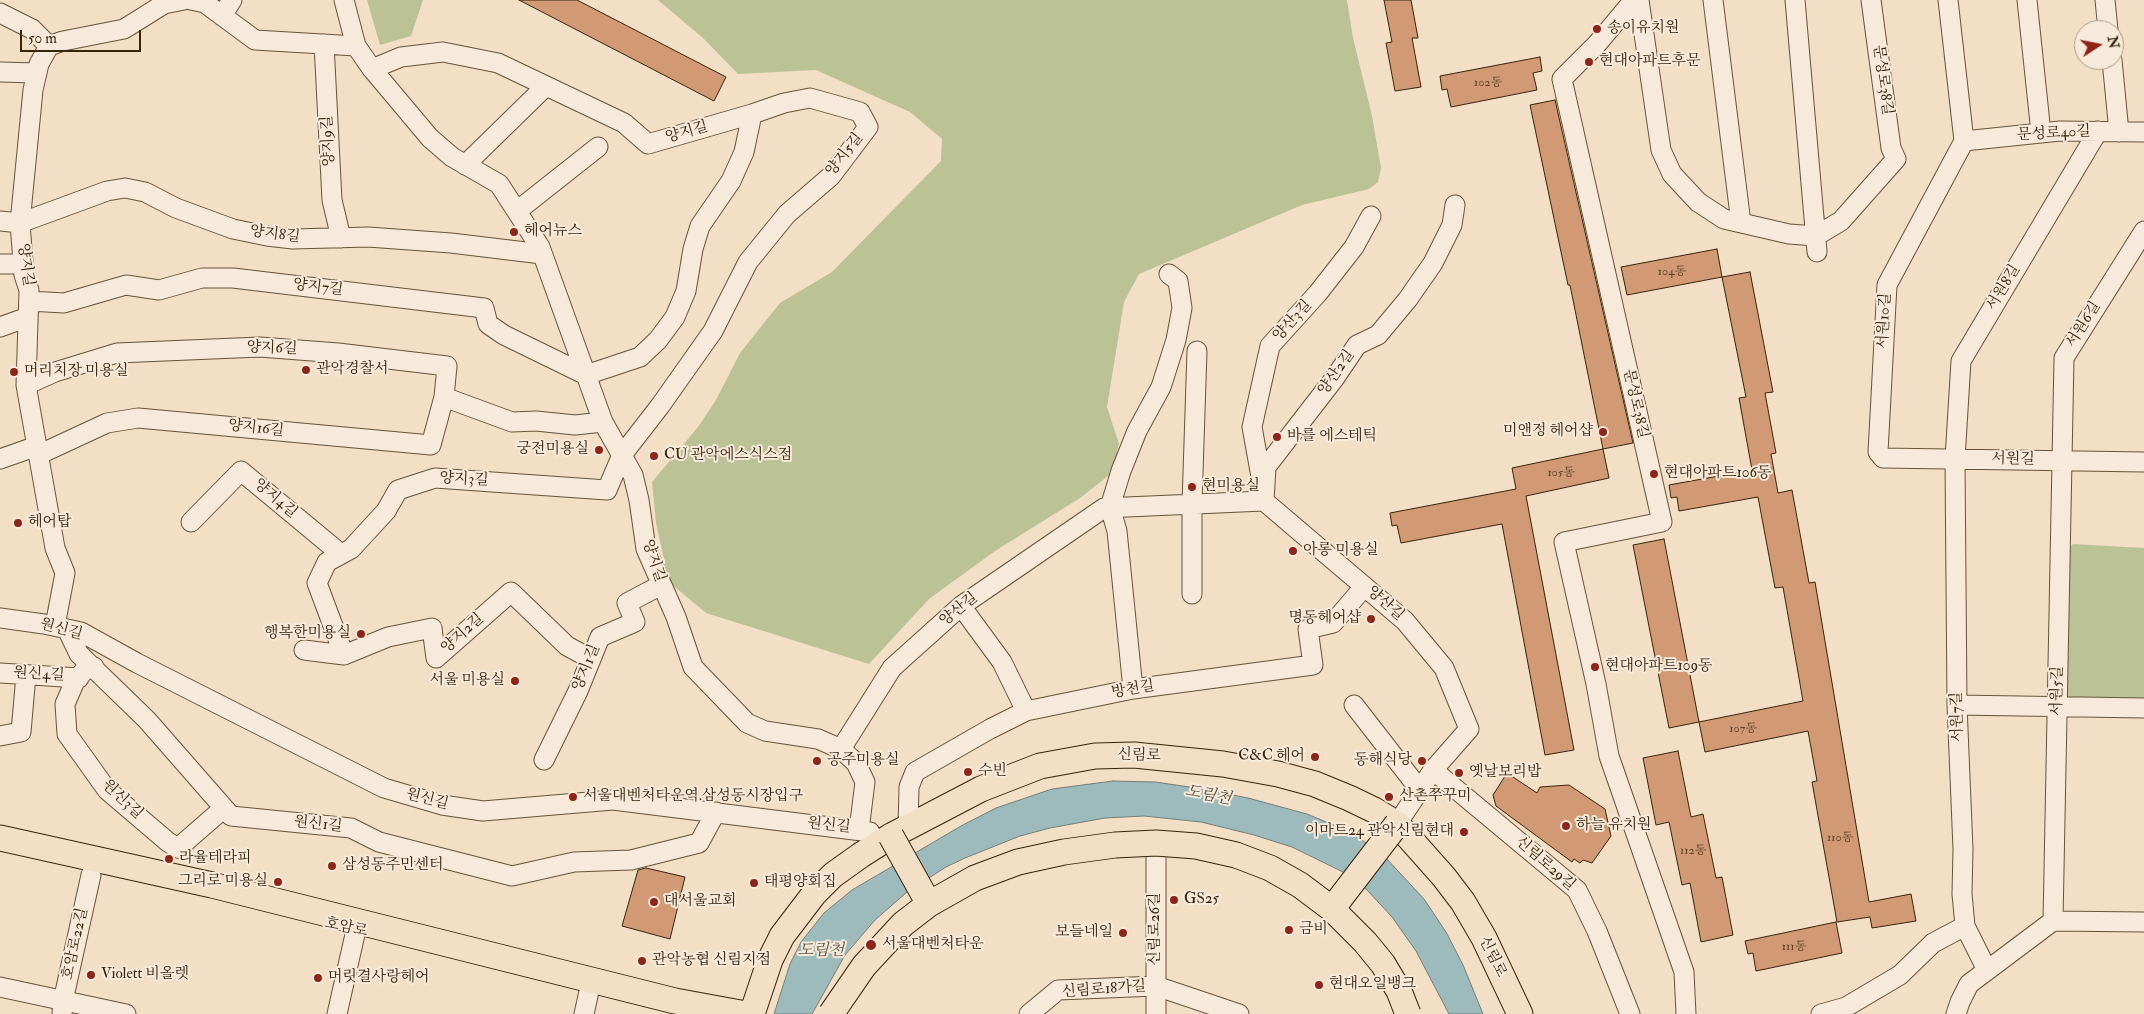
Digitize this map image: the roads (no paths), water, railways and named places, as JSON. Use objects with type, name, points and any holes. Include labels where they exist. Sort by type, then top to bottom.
[{"type":"main road","name":"신림로","points":[[752,1014],[770,960],[782,936],[814,894],[833,875],[899,831],[981,789],[1040,766],[1095,756],[1134,755],[1223,764],[1278,774],[1315,784],[1349,798],[1374,810],[1396,824],[1444,877],[1463,902],[1484,938],[1520,1014]]},
{"type":"main road","points":[[1332,909],[1396,824]]},
{"type":"main road","points":[[899,831],[929,904]]},
{"type":"main road","points":[[0,838],[212,885],[694,1011],[746,1014]]},
{"type":"main road","points":[[831,1014],[848,988],[882,945],[903,924],[929,904],[975,878],[1018,862],[1064,852],[1107,846],[1156,843],[1196,846],[1236,855],[1270,868],[1300,885],[1332,909],[1365,942],[1383,964],[1399,991],[1408,1014]]},
{"type":"main road","name":"호암로","points":[[0,855],[356,930],[694,1011]]},
{"type":"main road","points":[[694,1011],[731,1000],[764,979]]},
{"type":"street","points":[[0,13],[32,28],[49,46],[62,41],[124,29],[164,4],[184,0]]},
{"type":"street","points":[[191,0],[205,3],[255,40],[356,46]]},
{"type":"street","points":[[222,16],[232,0]]},
{"type":"street","name":"양지길","points":[[344,0],[356,46],[372,68],[430,138],[452,157],[500,184],[542,254],[603,422],[633,475],[639,500],[646,549],[676,618],[693,667],[747,723],[764,731],[818,739],[841,749],[856,764],[865,782],[859,830]]},
{"type":"street","name":"문성로38길","points":[[1634,0],[1597,44],[1562,78],[1662,522],[1564,542],[1596,684],[1609,756],[1684,972],[1686,1014]]},
{"type":"street","points":[[1639,0],[1661,150],[1672,174],[1698,202],[1724,219],[1789,234],[1816,244],[1795,0]]},
{"type":"street","points":[[1713,0],[1741,223]]},
{"type":"street","name":"문성로38길","points":[[1816,244],[1842,221],[1896,159],[1891,148],[1872,0]]},
{"type":"street","points":[[1948,0],[1964,141]]},
{"type":"street","points":[[2027,0],[2041,133]]},
{"type":"street","points":[[2105,0],[2107,20]]},
{"type":"street","name":"양지9길","points":[[324,44],[332,200],[341,238]]},
{"type":"street","name":"양지길","points":[[49,46],[39,64],[32,90],[20,223],[24,274],[29,290],[26,385],[55,548],[65,573],[61,628]]},
{"type":"street","name":"양지길","points":[[372,68],[401,57],[443,52],[498,63],[624,123],[648,144],[752,114]]},
{"type":"street","points":[[2113,70],[2119,132]]},
{"type":"street","points":[[0,72],[37,73]]},
{"type":"street","points":[[465,165],[546,86]]},
{"type":"street","name":"양지5길","points":[[622,455],[660,406],[713,331],[748,262],[787,214],[831,176],[868,127],[860,112],[810,98],[784,103],[752,114]]},
{"type":"street","points":[[586,375],[640,356],[658,340],[676,317],[686,291],[693,249],[700,226],[731,181],[744,152],[752,114]]},
{"type":"street","name":"서원8길","points":[[1955,459],[1961,361],[2098,132]]},
{"type":"street","name":"문성로40길","points":[[1964,141],[2041,133],[2144,132]]},
{"type":"street","name":"서원10길","points":[[1883,458],[1878,452],[1887,285],[1964,141]]},
{"type":"street","points":[[517,210],[598,148]]},
{"type":"street","name":"양지8길","points":[[20,223],[107,191],[125,188],[145,192],[176,208],[233,229],[293,239],[368,238],[451,243],[542,254]]},
{"type":"street","name":"양산2길","points":[[1264,501],[1266,468],[1334,379],[1357,345],[1378,335],[1408,299],[1433,263],[1452,225],[1455,205]]},
{"type":"street","name":"양산3길","points":[[1264,501],[1252,427],[1270,346],[1318,293],[1348,254],[1371,216]]},
{"type":"street","points":[[0,221],[20,223]]},
{"type":"street","name":"서원6길","points":[[2062,461],[2064,358],[2144,231]]},
{"type":"street","points":[[0,264],[23,264]]},
{"type":"street","points":[[1133,689],[1117,531],[1110,507],[1120,471],[1137,431],[1161,387],[1176,340],[1182,308],[1178,281],[1169,274]]},
{"type":"street","name":"양지7길","points":[[29,309],[64,303],[126,284],[159,290],[202,278],[233,278],[484,308],[488,324],[586,375]]},
{"type":"street","points":[[0,327],[29,309]]},
{"type":"street","name":"양지6길","points":[[26,385],[56,372],[117,353],[260,347],[338,353],[448,366],[444,397]]},
{"type":"street","points":[[1192,594],[1192,504],[1197,350]]},
{"type":"street","points":[[444,397],[512,422],[575,425],[603,422]]},
{"type":"street","name":"양지16길","points":[[38,450],[107,422],[138,418],[431,445],[444,397]]},
{"type":"street","points":[[0,459],[38,450]]},
{"type":"street","name":"양지3길","points":[[344,655],[317,584],[327,562],[351,549],[386,511],[398,490],[434,478],[607,490],[622,455]]},
{"type":"street","name":"서원길","points":[[1883,458],[2144,462]]},
{"type":"street","name":"서원7길","points":[[1955,459],[1957,705],[1963,849],[1962,894],[1965,926],[1987,970]]},
{"type":"street","name":"서원5길","points":[[2053,921],[2062,461]]},
{"type":"street","name":"양지4길","points":[[191,522],[241,471],[341,554]]},
{"type":"street","name":"양산길","points":[[841,749],[892,668],[961,606],[1104,508],[1264,501],[1405,621],[1444,668],[1469,729],[1433,770],[1396,824]]},
{"type":"street","name":"양지1길","points":[[544,760],[578,691],[600,637],[635,622],[627,603],[661,585]]},
{"type":"street","name":"방천길","points":[[899,831],[909,787],[915,772],[1026,711],[1133,689],[1313,665],[1308,628],[1333,623],[1364,587]]},
{"type":"street","name":"양지2길","points":[[304,650],[344,655],[388,637],[432,628],[436,658],[511,592],[567,646],[591,659]]},
{"type":"street","points":[[961,606],[1002,662],[1026,711]]},
{"type":"street","name":"원신길","points":[[0,618],[81,632],[137,664],[384,788],[442,805],[483,811],[613,800],[859,830],[899,831]]},
{"type":"street","name":"원신1길","points":[[61,628],[79,654],[147,720],[231,816],[352,828],[379,842],[512,876],[574,862],[631,860],[699,843],[716,812]]},
{"type":"street","name":"원신3길","points":[[94,667],[85,670],[65,704],[67,734],[107,790],[168,842],[178,848],[224,808]]},
{"type":"street","name":"원신4길","points":[[0,673],[79,678]]},
{"type":"street","points":[[0,736],[21,732],[26,675]]},
{"type":"street","points":[[1354,705],[1420,790]]},
{"type":"street","points":[[1957,705],[2144,708]]},
{"type":"street","name":"신림로29길","points":[[1433,770],[1577,890],[1597,931],[1630,1014]]},
{"type":"street","name":"신림로26길","points":[[1156,843],[1156,1014]]},
{"type":"street","name":"호암로22길","points":[[63,1007],[91,875]]},
{"type":"street","points":[[1956,1014],[1969,984],[2053,921],[2144,922]]},
{"type":"street","points":[[1821,1014],[1848,1010],[1900,975],[1933,943],[1965,926]]},
{"type":"street","points":[[337,1014],[356,930]]},
{"type":"street","points":[[1156,986],[1236,1013]]},
{"type":"street","name":"신림로18가길","points":[[1029,1014],[1058,990],[1156,986]]},
{"type":"street","points":[[0,987],[63,1007],[126,1014]]},
{"type":"street","points":[[584,1014],[590,987]]},
{"type":"water","name":"도림천","points":[[1113,781],[1155,782],[1248,798],[1307,814],[1336,826],[1362,840],[1385,857],[1424,899],[1446,932],[1463,965],[1483,1014],[1449,1014],[1416,951],[1392,917],[1367,890],[1347,874],[1292,847],[1254,835],[1201,822],[1144,816],[1105,818],[1050,828],[1020,836],[946,867],[907,892],[875,920],[845,955],[812,1014],[774,1014],[790,964],[801,942],[824,913],[852,890],[961,826],[996,808],[1052,789]]},
{"type":"place","name":"송이유치원","points":[[1597,29]]},
{"type":"place","name":"현대아파트후문","points":[[1589,62]]},
{"type":"place","name":"헤어뉴스","points":[[514,232]]},
{"type":"place","name":"관악경찰서","points":[[306,370]]},
{"type":"place","name":"머리치장 미용실","points":[[14,372]]},
{"type":"place","name":"미앤정 헤어샵","points":[[1603,432]]},
{"type":"place","name":"바를 에스테틱","points":[[1277,437]]},
{"type":"place","name":"궁전미용실","points":[[599,450]]},
{"type":"place","name":"CU 관악에스식스점","points":[[654,456]]},
{"type":"place","name":"현대아파트106동","points":[[1654,474]]},
{"type":"place","name":"현미용실","points":[[1192,487]]},
{"type":"place","name":"헤어탑","points":[[18,523]]},
{"type":"place","name":"아롱 미용실","points":[[1293,551]]},
{"type":"place","name":"명동헤어샵","points":[[1371,619]]},
{"type":"place","name":"행복한미용실","points":[[361,634]]},
{"type":"place","name":"현대아파트109동","points":[[1595,667]]},
{"type":"place","name":"서울 미용실","points":[[515,681]]},
{"type":"place","name":"C&C 헤어","points":[[1315,757]]},
{"type":"place","name":"공주미용실","points":[[817,761]]},
{"type":"place","name":"동해식당","points":[[1422,761]]},
{"type":"place","name":"수빈","points":[[968,772]]},
{"type":"place","name":"옛날보리밥","points":[[1459,773]]},
{"type":"place","name":"서울대벤처타운역.삼성동시장입구","points":[[573,797]]},
{"type":"place","name":"산촌쭈꾸미","points":[[1389,797]]},
{"type":"place","name":"하늘 유치원","points":[[1566,826]]},
{"type":"place","name":"이마트24 관악신림현대","points":[[1464,832]]},
{"type":"place","name":"라율테라피","points":[[169,859]]},
{"type":"place","name":"삼성동주민센터","points":[[332,866]]},
{"type":"place","name":"그리로 미용실","points":[[278,882]]},
{"type":"place","name":"태평양회집","points":[[754,883]]},
{"type":"place","name":"GS25","points":[[1174,900]]},
{"type":"place","name":"대서울교회","points":[[654,902]]},
{"type":"place","name":"금비","points":[[1289,930]]},
{"type":"place","name":"보들네일","points":[[1123,933]]},
{"type":"place","name":"서울대벤처타운","points":[[871,945]]},
{"type":"place","name":"관악농협 신림지점","points":[[642,961]]},
{"type":"place","name":"Violett 비올렛","points":[[91,975]]},
{"type":"place","name":"머릿결사랑헤어","points":[[318,978]]},
{"type":"place","name":"현대오일뱅크","points":[[1319,985]]}]
